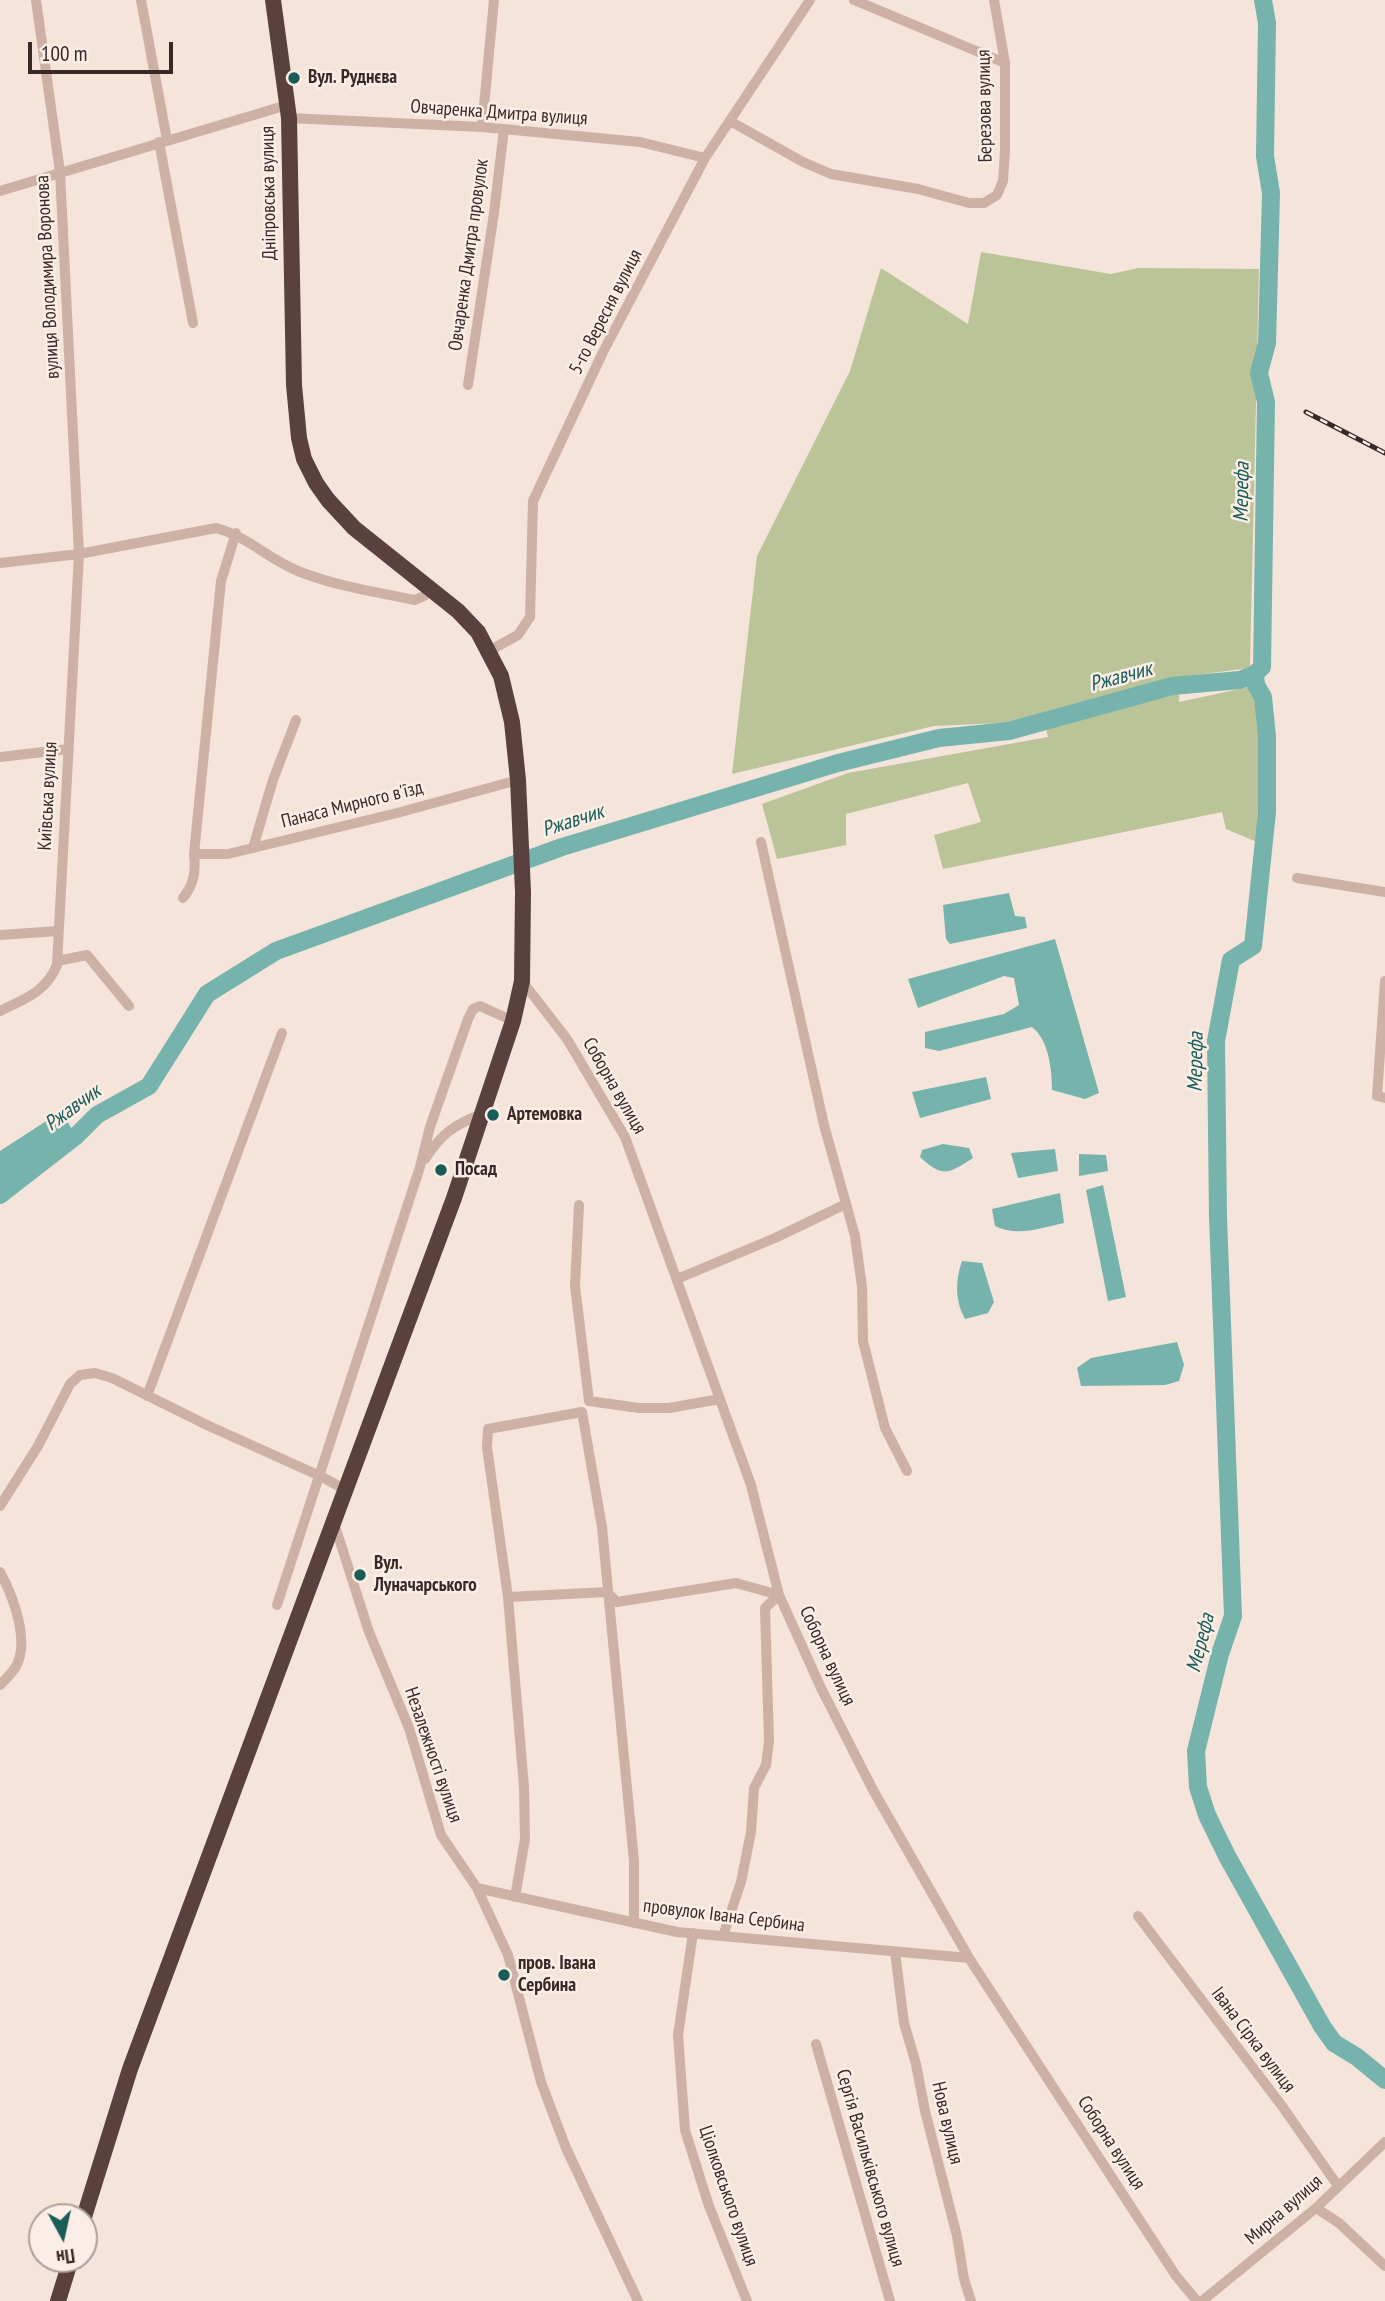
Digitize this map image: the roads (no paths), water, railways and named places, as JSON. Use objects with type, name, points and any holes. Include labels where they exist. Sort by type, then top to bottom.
[{"type":"highway","name":"Дніпровська вулиця","points":[[88,2203],[130,2069],[450,1211],[513,1021],[522,981],[523,892],[518,779],[507,695],[489,650],[478,632],[458,611],[354,528],[316,483],[304,459],[299,438],[294,385],[288,112],[273,0]]},
{"type":"highway","points":[[58,2301],[67,2273]]},
{"type":"street","name":"вулиця Володимира Воронова","points":[[36,0],[60,172],[79,554]]},
{"type":"street","points":[[141,0],[193,323]]},
{"type":"street","points":[[482,127],[495,0]]},
{"type":"street","name":"5-го Вересня вулиця","points":[[489,650],[518,635],[530,617],[533,501],[603,352],[705,159],[810,0]]},
{"type":"street","points":[[854,0],[1005,63]]},
{"type":"street","name":"Березова вулиця","points":[[730,121],[803,162],[831,174],[918,189],[969,203],[984,203],[997,195],[1003,181],[1005,63],[994,0]]},
{"type":"street","name":"Овчаренка Дмитра вулиця","points":[[0,191],[163,141],[288,112],[640,142],[705,159]]},
{"type":"street","name":"Овчаренка Дмитра провулок","points":[[468,385],[495,213],[505,129]]},
{"type":"street","points":[[0,563],[79,554],[216,528],[236,533],[263,554],[297,571],[326,581],[415,600],[432,588]]},
{"type":"street","points":[[183,898],[191,887],[196,870],[194,854],[221,581],[236,533]]},
{"type":"street","name":"Київська вулиця","points":[[0,1011],[34,994],[51,980],[57,961],[79,554]]},
{"type":"street","points":[[253,848],[272,780],[296,720]]},
{"type":"street","points":[[0,757],[69,749]]},
{"type":"street","name":"Панаса Мирного в'їзд","points":[[194,854],[228,853],[253,848],[397,813],[518,779]]},
{"type":"street","points":[[761,842],[824,1125],[855,1236],[862,1287],[863,1341],[885,1427],[907,1471]]},
{"type":"street","points":[[1297,878],[1385,892]]},
{"type":"street","points":[[0,935],[58,931]]},
{"type":"street","points":[[57,961],[86,955],[129,1006]]},
{"type":"street","name":"Соборна вулиця","points":[[522,981],[567,1039],[625,1137],[751,1485],[779,1595],[821,1688],[873,1790],[969,1958],[1168,2264],[1200,2301]]},
{"type":"street","points":[[1381,1097],[1385,981]]},
{"type":"street","points":[[277,1605],[420,1167],[430,1127],[473,1009],[480,1006],[513,1021]]},
{"type":"street","points":[[148,1396],[282,1033]]},
{"type":"street","points":[[420,1167],[440,1136],[461,1122],[482,1114]]},
{"type":"street","points":[[677,1279],[775,1238],[846,1204]]},
{"type":"street","points":[[579,1205],[575,1286],[589,1401],[582,1412],[602,1527],[634,1861],[634,1923]]},
{"type":"street","points":[[0,1506],[38,1447],[70,1384],[80,1375],[95,1373],[112,1378],[346,1490]]},
{"type":"street","points":[[589,1401],[639,1408],[669,1408],[720,1398]]},
{"type":"street","points":[[515,1897],[525,1839],[524,1787],[508,1597],[487,1447],[488,1429],[582,1412]]},
{"type":"street","name":"Незалежності вулиця","points":[[334,1523],[369,1632],[409,1728],[441,1835],[477,1888],[508,1955],[541,2081],[566,2148],[638,2301]]},
{"type":"street","points":[[0,1572],[10,1591],[20,1629],[21,1645],[16,1666],[0,1685]]},
{"type":"street","points":[[508,1597],[607,1592],[617,1602],[736,1583],[779,1595]]},
{"type":"street","points":[[723,1936],[741,1882],[751,1832],[754,1788],[766,1765],[769,1741],[765,1608],[779,1595]]},
{"type":"street","name":"провулок Івана Сербина","points":[[477,1888],[634,1923],[693,1933],[969,1958]]},
{"type":"street","name":"Івана Сірка вулиця","points":[[1138,1916],[1282,2106],[1338,2186]]},
{"type":"street","name":"Ціолковського вулиця","points":[[693,1933],[678,2035],[685,2130],[709,2206],[747,2301]]},
{"type":"street","name":"Нова вулиця","points":[[895,1952],[904,2023],[971,2301]]},
{"type":"street","name":"Сергія Васильківського вулиця","points":[[816,2044],[890,2301]]},
{"type":"street","name":"Мирна вулиця","points":[[1200,2301],[1316,2208],[1385,2142]]},
{"type":"street","points":[[1316,2208],[1339,2223],[1385,2266]]},
{"type":"water","points":[[1009,893],[1015,916],[1025,917],[1027,928],[950,944],[946,939],[943,905]]},
{"type":"water","points":[[1055,939],[1099,1093],[1085,1099],[1052,1090],[1046,1047],[1032,1027],[939,1051],[925,1048],[925,1032],[1004,1014],[1019,1005],[1014,978],[1004,976],[918,1008],[908,979]]},
{"type":"water","points":[[986,1077],[991,1099],[920,1118],[912,1092]]},
{"type":"water","points":[[54,1116],[64,1116],[76,1136],[0,1195],[0,1151]]},
{"type":"water","points":[[943,1144],[969,1148],[973,1158],[957,1168],[940,1171],[920,1157],[922,1150]]},
{"type":"water","points":[[1055,1149],[1058,1171],[1018,1178],[1011,1153]]},
{"type":"water","points":[[1079,1154],[1106,1155],[1108,1171],[1079,1176]]},
{"type":"water","points":[[1103,1185],[1126,1297],[1108,1301],[1086,1190]]},
{"type":"water","points":[[1060,1193],[1064,1223],[1020,1231],[995,1226],[992,1209]]},
{"type":"water","points":[[962,1261],[982,1263],[994,1302],[988,1313],[965,1319],[957,1291]]},
{"type":"water","points":[[1177,1342],[1184,1365],[1179,1381],[1165,1385],[1081,1386],[1077,1368],[1091,1358]]},
{"type":"waterway","name":"Мерефа","points":[[1263,0],[1267,23],[1265,156],[1271,193],[1267,343],[1259,373],[1266,402],[1262,667],[1255,674],[1256,685],[1263,697],[1267,737],[1267,812],[1253,946],[1231,960],[1216,1041],[1218,1217],[1233,1616],[1220,1654],[1196,1751],[1198,1787],[1207,1815],[1227,1856],[1322,2026],[1334,2043],[1357,2057],[1385,2080]]},
{"type":"waterway","name":"Ржавчик","points":[[0,1195],[76,1136],[97,1115],[149,1086],[207,994],[276,951],[562,847],[838,763],[939,738],[1009,731],[1172,686],[1240,680],[1255,674]]},
{"type":"railway","points":[[1306,412],[1385,453]]},
{"type":"place","name":"Вул. Руднєва","points":[[294,78]]},
{"type":"place","name":"Артемовка","points":[[493,1115]]},
{"type":"place","name":"Посад","points":[[441,1170]]},
{"type":"place","name":"Вул. Луначарського","points":[[360,1575]]},
{"type":"place","name":"пров. Івана Сербина","points":[[504,1975]]}]
